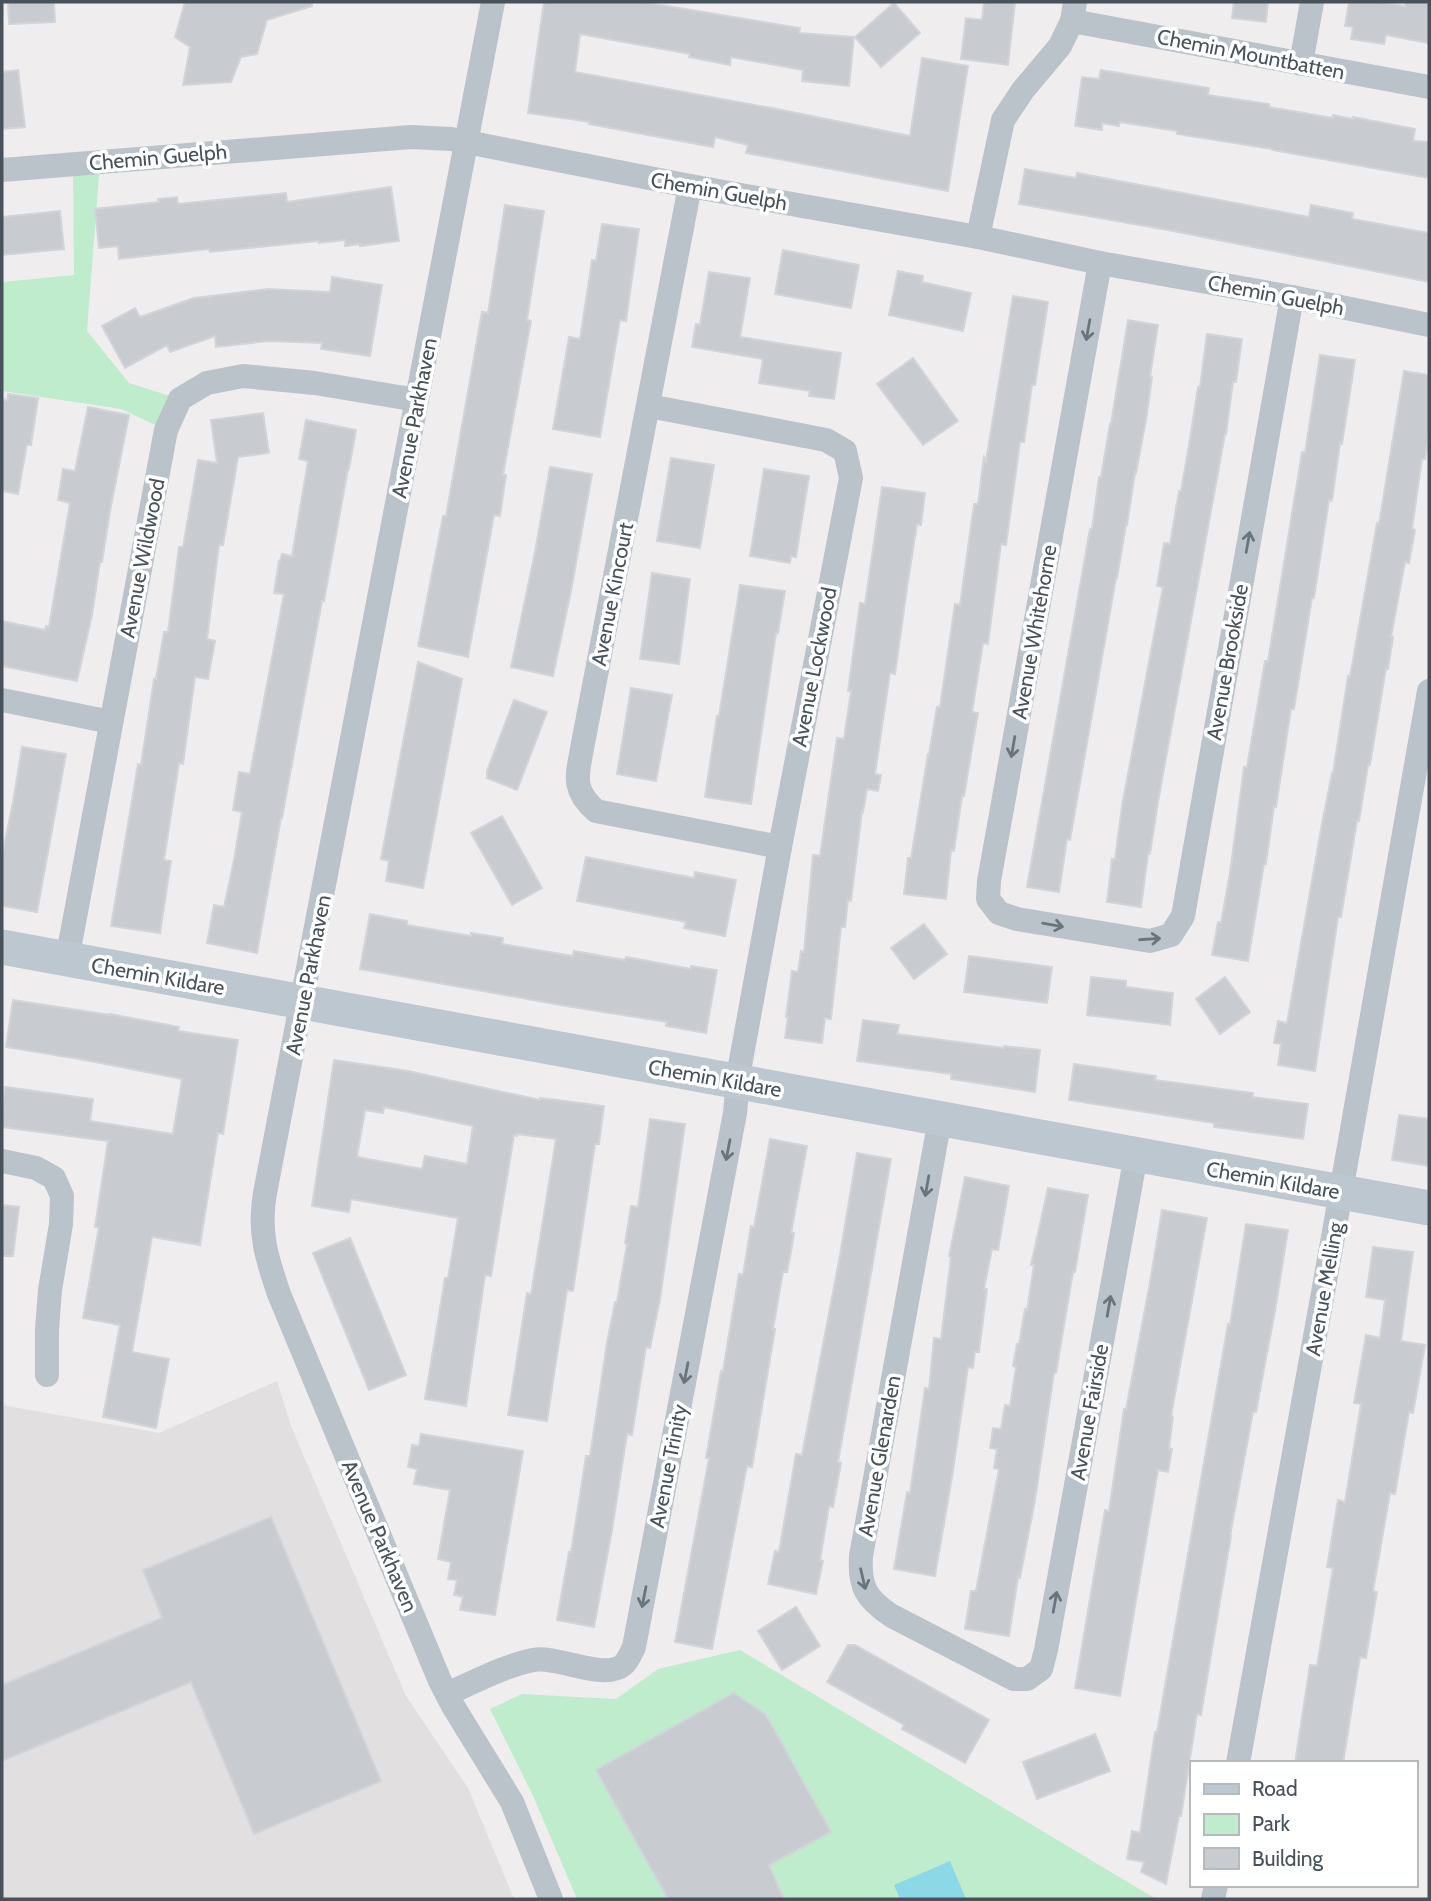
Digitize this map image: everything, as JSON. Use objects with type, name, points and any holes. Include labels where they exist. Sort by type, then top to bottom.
[{"type":"street","name":"Avenue Parkhaven","points":[[493,2],[263,1205],[262,1225],[264,1245],[279,1294],[440,1681],[512,1802],[551,1899]]},
{"type":"street","points":[[1301,64],[1312,2]]},
{"type":"street","points":[[978,237],[1003,120],[1023,90],[1060,46],[1074,11]]},
{"type":"street","name":"Chemin Mountbatten","points":[[1074,11],[1301,64],[1429,87]]},
{"type":"street","name":"Chemin Guelph","points":[[2,170],[438,137],[690,186],[978,237],[1100,263],[1292,297],[1429,325]]},
{"type":"street","name":"Avenue Kincourt","points":[[690,186],[577,776],[584,801],[604,814],[780,847]]},
{"type":"street","name":"Avenue Whitehorne","points":[[1083,931],[999,913],[988,899],[989,881],[1100,263]]},
{"type":"street","name":"Avenue Brookside","points":[[1083,931],[1150,941],[1171,935],[1183,916],[1292,297]]},
{"type":"street","name":"Avenue Wildwood","points":[[67,960],[166,430],[180,399],[207,383],[243,376],[315,383],[417,400]]},
{"type":"street","name":"Avenue Lockwood","points":[[649,406],[826,440],[845,451],[851,478],[738,1082]]},
{"type":"street","name":"Avenue Melling","points":[[1238,1761],[1429,691]]},
{"type":"street","points":[[2,701],[111,722]]},
{"type":"street","name":"Chemin Kildare","points":[[2,947],[1429,1208]]},
{"type":"street","name":"Avenue Trinity","points":[[447,1694],[532,1661],[551,1660],[606,1670],[620,1667],[631,1655],[637,1636],[738,1082]]},
{"type":"street","name":"Avenue Glenarden","points":[[940,1119],[860,1556],[860,1575],[866,1592],[877,1606],[904,1623],[1014,1679],[1027,1679],[1041,1669]]},
{"type":"street","name":"Avenue Fairside","points":[[1041,1669],[1136,1155]]},
{"type":"street","points":[[2,1161],[36,1168],[54,1178],[62,1196],[61,1224],[50,1290],[47,1375]]},
{"type":"shaded area","points":[[277,1381],[291,1426],[406,1696],[468,1788],[514,1899],[2,1899],[2,1405],[159,1433]]},
{"type":"green space","points":[[100,162],[87,331],[129,383],[180,399],[166,430],[121,409],[2,391],[2,282],[74,275],[73,164]]},
{"type":"green space","points":[[740,1650],[1156,1899],[577,1899],[533,1796],[490,1709],[522,1694],[616,1699],[658,1669]]},
{"type":"water","points":[[950,1861],[966,1899],[900,1899],[894,1885]]},
{"type":"building","points":[[8,2],[54,2],[55,22],[9,24]]},
{"type":"building","points":[[185,2],[312,2],[312,6],[267,20],[257,54],[241,57],[231,82],[183,85],[190,47],[175,37]]},
{"type":"building","points":[[544,2],[643,2],[800,28],[799,33],[854,37],[849,86],[802,81],[803,70],[731,57],[730,65],[689,57],[690,54],[580,34],[575,72],[910,136],[922,58],[968,66],[948,191],[746,153],[748,145],[715,137],[713,147],[589,124],[590,122],[528,113]]},
{"type":"building","points":[[984,2],[1015,2],[1008,65],[961,59],[966,18],[982,20]]},
{"type":"building","points":[[1234,2],[1268,2],[1266,22],[1232,18]]},
{"type":"building","points":[[1349,2],[1405,6],[1405,2],[1429,2],[1429,43],[1386,35],[1384,44],[1351,39],[1353,27],[1345,26]]},
{"type":"building","points":[[894,3],[920,33],[881,67],[855,37]]},
{"type":"building","points":[[18,70],[25,127],[2,129],[2,72]]},
{"type":"building","points":[[1101,70],[1209,88],[1208,95],[1269,104],[1269,107],[1333,118],[1333,115],[1353,117],[1415,129],[1413,141],[1429,142],[1429,178],[1120,122],[1119,126],[1102,123],[1102,130],[1075,126],[1082,77],[1099,79]]},
{"type":"building","points":[[1025,169],[1076,178],[1077,173],[1309,217],[1311,205],[1353,213],[1352,219],[1429,233],[1429,282],[1168,230],[1019,204]]},
{"type":"building","points":[[391,187],[399,241],[345,246],[345,240],[318,241],[119,259],[118,246],[99,248],[95,209],[159,202],[158,199],[177,197],[178,204],[286,193],[287,202]]},
{"type":"building","points":[[505,205],[544,211],[527,320],[531,321],[503,475],[506,475],[500,516],[494,515],[468,657],[418,646],[443,516],[446,516],[482,312],[488,313]]},
{"type":"building","points":[[60,211],[64,249],[2,255],[2,217]]},
{"type":"building","points":[[602,224],[639,229],[626,321],[620,320],[600,437],[553,429],[569,337],[580,339],[592,260],[596,261]]},
{"type":"building","points":[[783,250],[859,265],[851,308],[775,294]]},
{"type":"building","points":[[898,271],[923,276],[922,282],[971,293],[963,331],[889,315]]},
{"type":"building","points":[[709,272],[750,278],[740,337],[841,353],[834,399],[809,396],[810,391],[759,383],[763,359],[692,347],[696,324],[700,325]]},
{"type":"building","points":[[332,277],[382,285],[370,356],[321,349],[322,343],[268,341],[216,347],[215,336],[170,352],[167,345],[125,368],[102,326],[135,308],[140,317],[194,298],[268,289],[330,292]]},
{"type":"building","points":[[1013,296],[1048,302],[1024,442],[1020,442],[1006,545],[1001,544],[988,644],[983,643],[972,712],[978,713],[954,851],[951,850],[946,899],[904,894],[908,858],[911,858],[937,707],[940,707],[955,604],[960,605],[974,504],[978,504]]},
{"type":"building","points":[[1128,320],[1158,325],[1152,377],[1059,892],[1027,887]]},
{"type":"building","points":[[1207,334],[1242,339],[1148,854],[1141,907],[1107,902],[1112,859],[1115,859],[1122,806],[1163,587],[1157,586],[1164,543],[1170,544],[1181,491]]},
{"type":"building","points":[[1320,355],[1355,360],[1248,961],[1212,955],[1230,873],[1244,767],[1247,767],[1265,661],[1268,661]]},
{"type":"building","points":[[913,358],[958,421],[923,445],[877,384]]},
{"type":"building","points":[[1404,371],[1429,375],[1429,432],[1425,459],[1422,459],[1409,563],[1405,562],[1370,765],[1357,821],[1341,917],[1338,917],[1315,1071],[1278,1065],[1281,1044],[1274,1043],[1278,1021],[1287,1023],[1348,676],[1350,677],[1377,523],[1379,524]]},
{"type":"building","points":[[8,394],[38,398],[31,445],[27,444],[18,494],[2,491],[2,399],[8,400]]},
{"type":"building","points":[[88,407],[129,415],[77,681],[2,666],[2,621],[45,630],[46,626],[49,627],[70,503],[58,500],[63,469],[75,471]]},
{"type":"building","points":[[263,413],[269,453],[238,457],[223,545],[219,545],[207,639],[215,641],[208,679],[195,677],[183,764],[179,763],[164,860],[171,861],[160,933],[111,926],[138,764],[141,765],[164,632],[168,632],[179,547],[183,547],[198,460],[217,463],[211,420]]},
{"type":"building","points":[[306,420],[356,430],[257,953],[207,943],[214,905],[224,907],[234,860],[242,812],[233,810],[239,772],[250,774],[284,594],[274,593],[279,561],[282,554],[292,556],[308,461],[299,459]]},
{"type":"building","points":[[671,458],[714,465],[700,548],[657,541]]},
{"type":"building","points":[[550,467],[592,474],[553,676],[511,667]]},
{"type":"building","points":[[764,469],[809,476],[796,557],[791,556],[790,563],[750,556]]},
{"type":"building","points":[[882,487],[925,493],[921,525],[917,524],[895,674],[890,673],[875,774],[881,775],[878,791],[867,789],[862,811],[851,901],[848,900],[845,927],[841,927],[831,1019],[825,1018],[822,1043],[785,1038],[792,971],[798,972],[801,951],[804,952],[813,855],[820,856],[837,738],[844,739],[860,603],[865,604]]},
{"type":"building","points":[[652,573],[690,579],[679,664],[640,659]]},
{"type":"building","points":[[740,585],[785,591],[776,633],[751,804],[705,797]]},
{"type":"building","points":[[418,662],[462,679],[423,888],[386,881],[389,861],[381,859]]},
{"type":"building","points":[[631,688],[672,695],[656,781],[617,774]]},
{"type":"building","points":[[514,700],[547,712],[517,790],[487,778],[487,771]]},
{"type":"building","points":[[22,747],[66,754],[37,912],[2,906],[2,856]]},
{"type":"building","points":[[502,816],[542,888],[512,905],[471,833]]},
{"type":"building","points":[[586,857],[694,878],[695,872],[736,880],[725,936],[684,928],[686,922],[577,901]]},
{"type":"building","points":[[370,914],[407,921],[407,925],[471,936],[471,933],[503,938],[502,944],[573,956],[574,951],[691,969],[691,966],[717,970],[706,1033],[666,1026],[667,1022],[360,969]]},
{"type":"building","points":[[924,924],[947,954],[914,979],[891,948]]},
{"type":"building","points":[[969,956],[1052,967],[1047,1003],[964,992]]},
{"type":"building","points":[[1091,977],[1126,981],[1126,987],[1173,993],[1170,1025],[1087,1015]]},
{"type":"building","points":[[1225,977],[1250,1012],[1220,1034],[1196,999]]},
{"type":"building","points":[[13,1000],[110,1014],[179,1027],[178,1031],[238,1040],[223,1134],[218,1133],[200,1245],[152,1237],[132,1352],[169,1359],[156,1428],[103,1417],[120,1325],[83,1318],[99,1227],[95,1227],[108,1141],[2,1127],[2,1113],[5,1087],[93,1099],[90,1121],[173,1134],[182,1079],[6,1047]]},
{"type":"building","points":[[863,1020],[899,1025],[897,1034],[1040,1050],[1035,1092],[951,1079],[951,1074],[857,1061]]},
{"type":"building","points":[[334,1060],[408,1071],[540,1100],[604,1106],[599,1144],[595,1144],[573,1291],[567,1290],[547,1421],[508,1415],[527,1293],[531,1294],[556,1139],[514,1135],[491,1276],[485,1275],[466,1406],[425,1399],[458,1218],[351,1199],[349,1212],[312,1206]],"holes":[[[384,1107],[473,1126],[467,1164],[425,1156],[422,1169],[357,1157],[365,1110],[383,1113]]]},
{"type":"building","points":[[1074,1064],[1156,1076],[1155,1080],[1253,1093],[1252,1097],[1308,1104],[1303,1139],[1214,1127],[1214,1123],[1069,1100]]},
{"type":"building","points":[[1399,1115],[1429,1119],[1429,1166],[1392,1160]]},
{"type":"building","points":[[650,1119],[685,1124],[660,1299],[650,1348],[646,1347],[632,1435],[627,1434],[594,1627],[557,1620],[586,1456],[590,1456],[607,1343],[627,1244],[631,1206],[638,1207]]},
{"type":"building","points":[[770,1139],[807,1146],[791,1233],[794,1233],[791,1252],[787,1272],[783,1272],[773,1329],[752,1467],[747,1466],[712,1649],[675,1642],[739,1274],[743,1275]]},
{"type":"building","points":[[857,1153],[891,1159],[838,1462],[841,1463],[833,1507],[829,1506],[820,1560],[823,1561],[816,1594],[768,1584],[775,1551],[779,1552],[796,1454],[802,1455]]},
{"type":"building","points":[[965,1177],[1009,1186],[998,1250],[992,1249],[984,1289],[987,1289],[979,1352],[975,1352],[973,1368],[968,1367],[935,1576],[894,1569],[907,1492],[910,1493],[925,1388],[929,1389],[934,1338],[941,1339],[949,1256]]},
{"type":"building","points":[[1048,1188],[1088,1195],[1009,1636],[965,1629],[971,1591],[976,1591],[999,1469],[994,1468],[997,1449],[990,1448],[993,1428],[1001,1429],[1005,1405],[1010,1406],[1016,1367],[1013,1366],[1025,1309],[1027,1310],[1034,1265],[1031,1265]]},
{"type":"building","points":[[2,1205],[19,1207],[13,1256],[2,1256]]},
{"type":"building","points":[[1162,1210],[1207,1218],[1171,1416],[1169,1448],[1172,1449],[1168,1472],[1158,1470],[1120,1696],[1075,1688],[1105,1510],[1109,1511],[1124,1409]]},
{"type":"building","points":[[1246,1224],[1288,1230],[1256,1412],[1253,1412],[1230,1536],[1201,1715],[1197,1714],[1181,1816],[1166,1884],[1141,1872],[1144,1862],[1127,1859],[1132,1831],[1140,1833],[1155,1732]]},
{"type":"building","points":[[350,1238],[406,1375],[369,1390],[313,1253]]},
{"type":"building","points":[[1373,1247],[1413,1252],[1401,1341],[1425,1345],[1413,1413],[1409,1412],[1395,1494],[1390,1493],[1373,1591],[1377,1592],[1366,1658],[1360,1657],[1343,1761],[1295,1761],[1310,1665],[1317,1666],[1333,1568],[1327,1567],[1338,1500],[1345,1502],[1361,1404],[1354,1403],[1366,1335],[1380,1338],[1385,1300],[1366,1297]]},
{"type":"building","points":[[421,1434],[523,1451],[495,1615],[460,1610],[463,1597],[454,1595],[457,1580],[448,1579],[451,1562],[438,1559],[450,1490],[414,1484],[417,1469],[408,1467],[412,1445],[419,1446]]},
{"type":"building","points":[[271,1517],[381,1781],[254,1834],[191,1682],[2,1761],[2,1685],[162,1618],[143,1570]]},
{"type":"building","points":[[796,1607],[820,1646],[782,1670],[758,1631]]},
{"type":"building","points":[[848,1645],[855,1645],[989,1720],[965,1763],[902,1729],[904,1725],[827,1682]]},
{"type":"building","points":[[734,1693],[766,1715],[831,1832],[769,1865],[784,1899],[668,1899],[596,1770]]},
{"type":"building","points":[[1095,1734],[1110,1771],[1037,1799],[1023,1762]]}]
